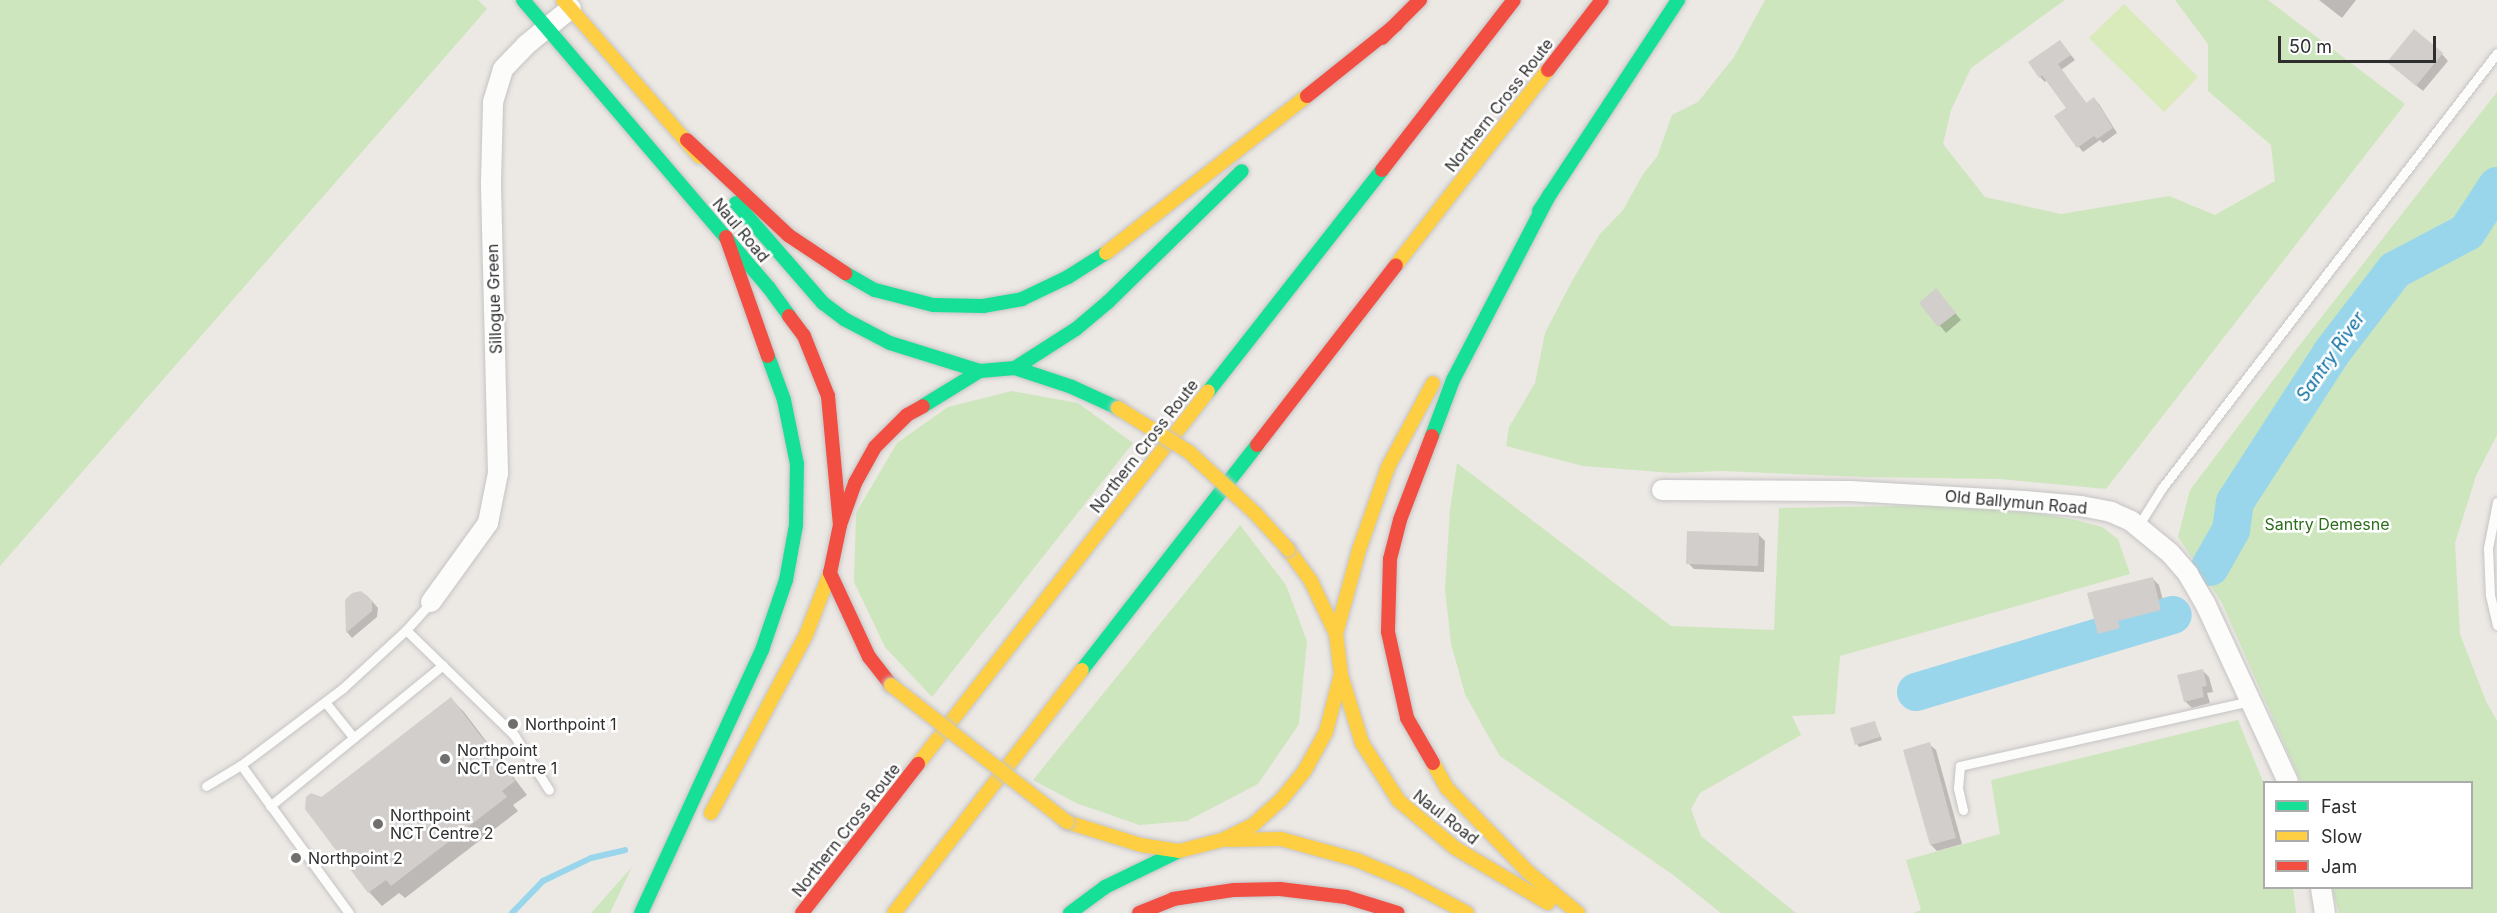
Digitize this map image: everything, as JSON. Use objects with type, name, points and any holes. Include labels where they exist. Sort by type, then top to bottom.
[{"type":"main road","name":"Naul Road","points":[[523,0],[726,237],[804,336],[828,396],[840,525]]},
{"type":"main road","points":[[1277,138],[1397,24],[1419,0]]},
{"type":"main road","name":"Northern Cross Route","points":[[802,913],[1514,0]]},
{"type":"main road","name":"Northern Cross Route","points":[[894,913],[1602,0]]},
{"type":"main road","points":[[1469,317],[1678,0]]},
{"type":"main road","name":"Naul Road","points":[[567,4],[687,140],[730,196],[823,303],[844,319],[890,343],[980,371]]},
{"type":"main road","points":[[687,140],[788,235],[875,290],[933,306],[982,306],[1022,299],[1068,277],[1119,245],[1397,24]]},
{"type":"main road","points":[[1015,368],[1076,329],[1108,302],[1251,162]]},
{"type":"main road","points":[[1550,194],[1480,323],[1453,380],[1404,509],[1390,559],[1388,632],[1407,718],[1447,788],[1528,873],[1578,913]]},
{"type":"main road","points":[[641,913],[762,650],[786,580],[796,525],[797,464],[784,400],[726,237]]},
{"type":"main road","points":[[1336,634],[1359,550],[1388,467],[1442,367]]},
{"type":"main road","points":[[704,825],[806,635],[830,573],[840,525],[855,483],[875,447],[907,415],[980,371],[1015,368],[1072,387],[1118,408],[1189,452],[1255,513],[1288,549],[1311,581],[1336,634],[1341,674],[1326,732],[1305,770],[1281,800],[1252,825],[1222,840],[1179,851],[1105,887],[1070,913]]},
{"type":"main road","points":[[830,573],[869,657],[891,686],[1067,822],[1142,845],[1179,851]]},
{"type":"main road","name":"Naul Road","points":[[1341,674],[1362,743],[1399,801],[1455,848],[1563,913]]},
{"type":"main road","points":[[1222,840],[1281,839],[1357,860],[1407,881],[1467,913]]},
{"type":"main road","points":[[1139,913],[1173,899],[1234,890],[1280,889],[1346,897],[1398,913]]},
{"type":"main road","points":[[655,913],[666,893]]},
{"type":"street","name":"Sillogue Green","points":[[431,602],[488,523],[498,473],[491,181],[493,102],[503,69],[567,4]]},
{"type":"street","name":"Old Ballymun Road","points":[[1662,490],[1850,491],[2025,501],[2081,506],[2111,512],[2138,526],[2170,553],[2188,574],[2205,603],[2287,781]]},
{"type":"street","points":[[2321,889],[2325,913]]},
{"type":"lane","points":[[2138,526],[2162,488],[2497,53]]},
{"type":"lane","points":[[2497,502],[2488,548],[2490,596],[2497,625]]},
{"type":"lane","points":[[206,786],[241,765],[325,702],[406,630],[431,602]]},
{"type":"lane","points":[[406,630],[514,735],[549,790]]},
{"type":"lane","points":[[270,806],[443,665]]},
{"type":"lane","points":[[1963,810],[1958,788],[1960,766],[2250,701]]},
{"type":"lane","points":[[325,702],[354,738]]},
{"type":"lane","points":[[241,765],[349,913]]},
{"type":"green space","points":[[0,0],[478,0],[487,9],[0,566]]},
{"type":"green space","points":[[1765,0],[2065,0],[1971,68],[1951,110],[1943,144],[1985,197],[2061,214],[2169,196],[2215,215],[2275,181],[2271,145],[2208,91],[2208,44],[2175,0],[2268,0],[2405,104],[2106,489],[2000,479],[1864,477],[1721,471],[1673,473],[1583,466],[1506,446],[1509,427],[1535,383],[1545,333],[1572,281],[1600,234],[1623,210],[1643,174],[1657,157],[1672,115],[1698,102],[1734,57]]},
{"type":"green space","points":[[2124,4],[2198,77],[2164,112],[2089,38]]},
{"type":"green space","name":"Santry Demesne","points":[[2497,92],[2497,435],[2476,476],[2455,543],[2460,634],[2486,701],[2497,721],[2497,913],[2339,913],[2332,889],[2473,889],[2473,781],[2301,781],[2222,603],[2178,537],[2190,490]]},
{"type":"green space","points":[[1012,391],[1078,403],[1133,443],[932,697],[885,647],[854,582],[856,513],[897,443],[948,407]]},
{"type":"green space","points":[[1457,463],[1671,626],[1774,630],[1779,508],[1951,505],[2008,508],[2076,520],[2102,527],[2118,539],[2130,574],[1840,656],[1835,714],[1792,716],[1801,735],[1700,793],[1691,809],[1701,836],[1796,913],[1721,913],[1672,874],[1500,756],[1487,734],[1465,694],[1451,644],[1445,589],[1450,510]]},
{"type":"green space","points":[[1240,525],[1286,585],[1307,641],[1299,724],[1258,784],[1187,821],[1139,825],[1076,803],[1033,780]]},
{"type":"green space","points":[[2238,720],[2263,782],[2263,889],[2293,889],[2296,913],[1913,913],[1921,910],[1906,860],[2000,834],[1991,780]]},
{"type":"green space","points":[[632,867],[610,913],[591,913]]},
{"type":"building","points":[[2414,29],[2443,53],[2416,86],[2387,62]]},
{"type":"building","points":[[2060,40],[2071,55],[2058,64],[2086,103],[2094,97],[2113,128],[2097,139],[2094,136],[2077,148],[2054,116],[2066,108],[2042,75],[2039,78],[2028,62]]},
{"type":"building","points":[[1936,288],[1956,313],[1938,327],[1919,303]]},
{"type":"building","points":[[1687,531],[1759,533],[1758,566],[1686,564]]},
{"type":"building","points":[[2153,577],[2161,610],[2118,621],[2120,628],[2098,634],[2087,593]]},
{"type":"building","points":[[361,591],[372,601],[372,611],[346,633],[345,600],[352,593]]},
{"type":"building","points":[[2203,669],[2207,686],[2202,687],[2204,697],[2184,702],[2177,675]]},
{"type":"building","points":[[451,697],[515,781],[502,791],[507,797],[391,886],[386,880],[368,893],[305,809],[306,797],[311,793],[322,797]]},
{"type":"building","points":[[1875,721],[1880,737],[1855,745],[1850,728]]},
{"type":"building","points":[[1930,742],[1956,838],[1930,845],[1903,750]]},
{"type":"waterway","name":"Santry River","points":[[2210,567],[2231,530],[2235,502],[2332,352],[2395,270],[2467,232],[2497,186]]},
{"type":"waterway","name":"Santry River","points":[[1916,692],[2173,615]]},
{"type":"waterway","name":"Santry River","points":[[512,913],[543,881],[591,858],[625,850]]},
{"type":"traffic: fast","points":[[523,0],[769,288],[789,316]]},
{"type":"traffic: fast","points":[[1539,211],[1678,0]]},
{"type":"traffic: fast","points":[[1208,392],[1382,170]]},
{"type":"traffic: fast","points":[[1015,368],[1076,329],[1108,302],[1242,171]]},
{"type":"traffic: fast","points":[[1432,436],[1453,380],[1550,194]]},
{"type":"traffic: fast","points":[[736,203],[823,303],[844,319],[890,343],[980,371]]},
{"type":"traffic: fast","points":[[845,273],[875,290],[933,305],[983,306],[1022,299],[1068,277],[1106,253]]},
{"type":"traffic: fast","points":[[641,913],[762,650],[786,580],[796,525],[797,464],[784,400],[768,356]]},
{"type":"traffic: fast","points":[[923,406],[980,371],[1015,368],[1072,387],[1118,408]]},
{"type":"traffic: fast","points":[[1082,670],[1257,445]]},
{"type":"traffic: fast","points":[[1070,913],[1105,887],[1179,851]]},
{"type":"traffic: slow","points":[[563,0],[700,157]]},
{"type":"traffic: slow","points":[[1396,265],[1548,70]]},
{"type":"traffic: slow","points":[[1106,253],[1307,96]]},
{"type":"traffic: slow","points":[[1336,634],[1359,550],[1388,467],[1433,383]]},
{"type":"traffic: slow","points":[[918,764],[1208,392]]},
{"type":"traffic: slow","points":[[1118,408],[1189,452],[1255,513],[1288,549]]},
{"type":"traffic: slow","points":[[1067,822],[1141,845],[1179,851],[1222,840],[1253,825],[1281,800],[1305,770],[1326,732],[1341,674],[1336,634],[1311,581],[1288,549]]},
{"type":"traffic: slow","points":[[711,813],[806,635],[830,573]]},
{"type":"traffic: slow","points":[[894,913],[1082,670]]},
{"type":"traffic: slow","points":[[1341,675],[1362,743],[1399,801],[1455,848],[1548,903]]},
{"type":"traffic: slow","points":[[891,685],[1067,822]]},
{"type":"traffic: slow","points":[[1433,763],[1447,788],[1528,872],[1578,913]]},
{"type":"traffic: slow","points":[[1229,840],[1281,839],[1357,860],[1407,881],[1467,913]]},
{"type":"traffic: jam","points":[[1382,38],[1420,0]]},
{"type":"traffic: jam","points":[[1382,170],[1514,0]]},
{"type":"traffic: jam","points":[[1548,70],[1602,0]]},
{"type":"traffic: jam","points":[[1307,96],[1397,24]]},
{"type":"traffic: jam","points":[[687,140],[788,235],[845,273]]},
{"type":"traffic: jam","points":[[726,237],[768,356]]},
{"type":"traffic: jam","points":[[1257,445],[1396,265]]},
{"type":"traffic: jam","points":[[789,316],[804,336],[828,396],[840,525]]},
{"type":"traffic: jam","points":[[891,685],[869,657],[830,573],[840,525],[855,483],[875,447],[907,415],[923,406]]},
{"type":"traffic: jam","points":[[1432,436],[1400,520],[1390,559],[1388,632],[1407,718],[1433,763]]},
{"type":"traffic: jam","points":[[802,913],[918,764]]},
{"type":"traffic: jam","points":[[1139,913],[1173,899],[1234,890],[1280,889],[1346,897],[1398,913]]},
{"type":"place","name":"Northpoint 1","points":[[513,724]]},
{"type":"place","name":"Northpoint NCT Centre 1","points":[[445,759]]},
{"type":"place","name":"Northpoint NCT Centre 2","points":[[378,824]]},
{"type":"place","name":"Northpoint 2","points":[[296,858]]}]
